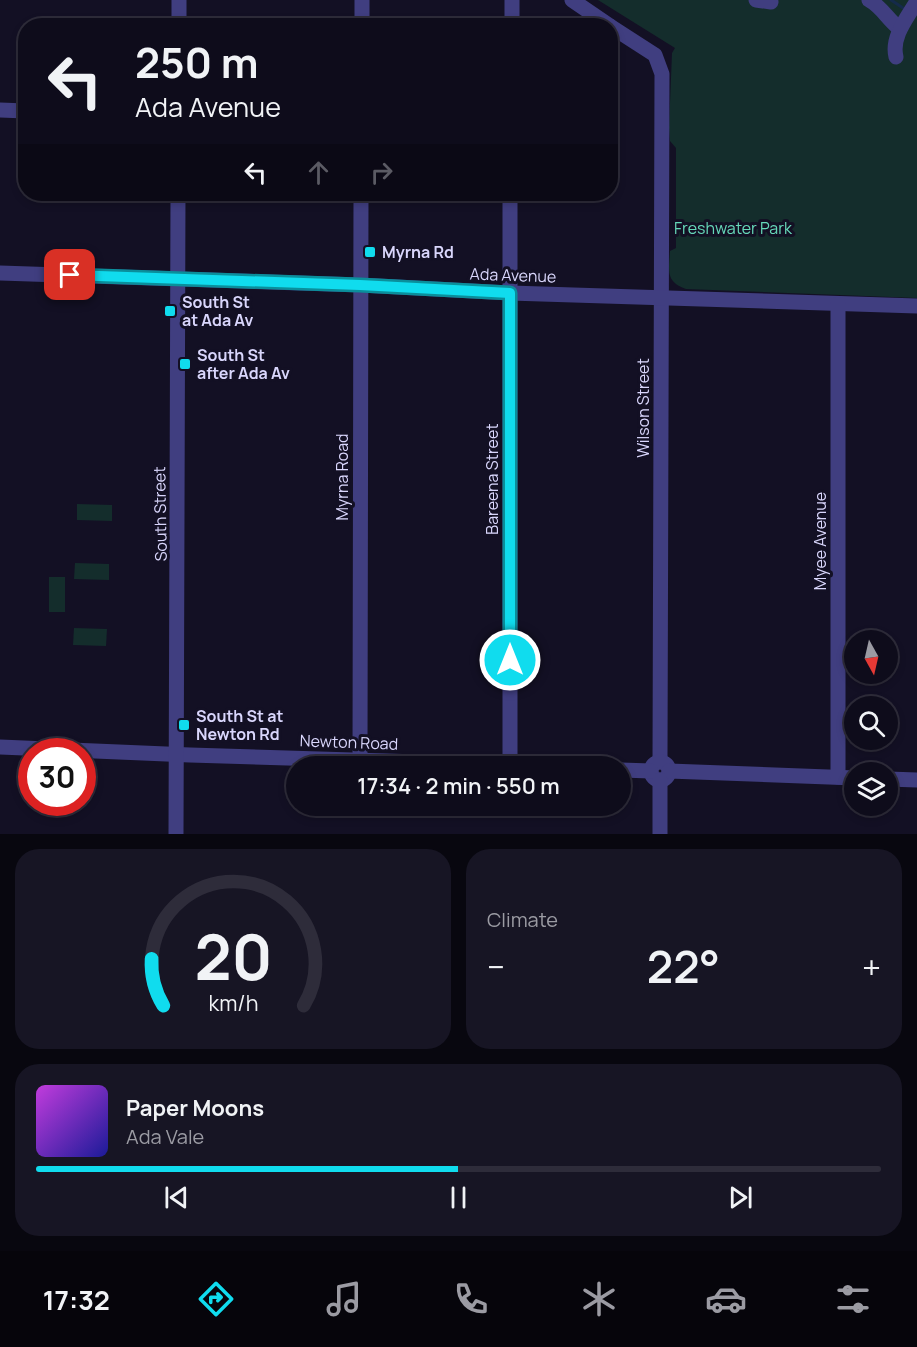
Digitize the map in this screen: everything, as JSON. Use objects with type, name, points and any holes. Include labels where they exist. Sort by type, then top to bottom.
[{"type":"street","points":[[179,0],[179,18]]},
{"type":"street","points":[[362,0],[362,18]]},
{"type":"street","points":[[512,0],[512,18]]},
{"type":"street","points":[[572,0],[598,18]]},
{"type":"street","points":[[868,0],[881,8],[888,19],[903,24]]},
{"type":"street","points":[[896,57],[894,50],[903,24],[916,3]]},
{"type":"street","name":"Wilson Street","points":[[618,31],[655,55],[662,74],[660,834]]},
{"type":"street","points":[[0,110],[18,111]]},
{"type":"street","name":"South Street","points":[[176,834],[178,201]]},
{"type":"street","name":"Myrna Road","points":[[360,756],[361,201]]},
{"type":"street","name":"Bareena Street","points":[[510,201],[510,756]]},
{"type":"street","name":"Ada Avenue","points":[[0,273],[917,306]]},
{"type":"street","name":"Myee Avenue","points":[[838,304],[838,777]]},
{"type":"street","name":"Newton Road","points":[[0,747],[286,758]]},
{"type":"street","points":[[631,770],[844,777]]},
{"type":"street","points":[[898,779],[917,780]]},
{"type":"green space","name":"Freshwater Park","points":[[598,0],[917,0],[917,298],[686,289],[674,283],[671,279],[669,264],[670,251],[676,248],[676,148],[670,141],[669,128],[672,53],[675,48]]},
{"type":"green space","points":[[77,504],[112,505],[112,521],[77,520]]},
{"type":"green space","points":[[75,563],[109,564],[109,580],[74,579]]},
{"type":"green space","points":[[49,577],[65,577],[65,612],[49,612]]},
{"type":"green space","points":[[74,628],[107,629],[106,646],[73,645]]},
{"type":"waterway","points":[[891,0],[906,10]]},
{"type":"place","name":"Myrna Rd","points":[[370,252]]},
{"type":"place","name":"South St at Ada Av","points":[[170,311]]},
{"type":"place","name":"South St after Ada Av","points":[[185,364]]},
{"type":"place","name":"South St at Newton Rd","points":[[184,725]]},
{"type":"route","points":[[70,275],[360,285],[510,293],[510,660]]}]
